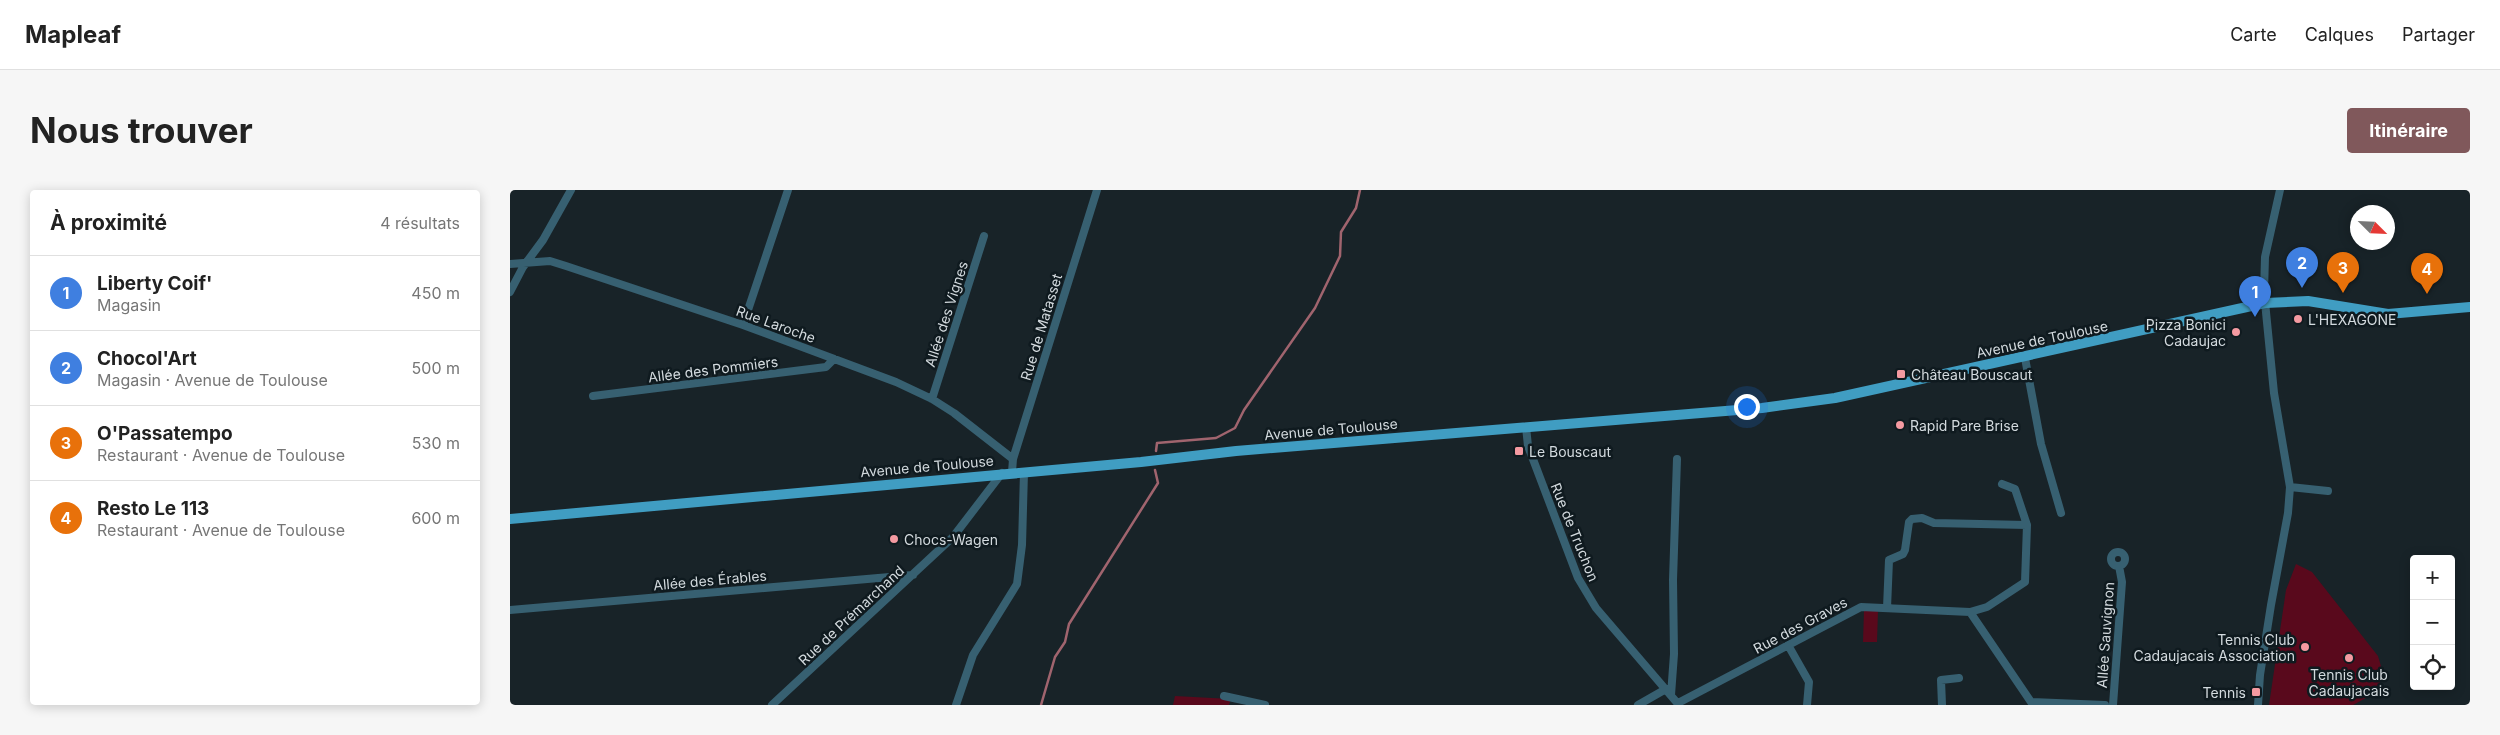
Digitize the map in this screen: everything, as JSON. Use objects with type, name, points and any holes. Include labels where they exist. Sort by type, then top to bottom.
[{"type":"main road","points":[[2265,303],[2308,301],[2388,314],[2470,307]]},
{"type":"main road","name":"Avenue de Toulouse","points":[[510,519],[1007,473],[1762,408],[1835,398],[2148,331],[2265,303]]},
{"type":"street","points":[[510,292],[526,263],[543,240],[571,190]]},
{"type":"street","points":[[744,325],[788,190]]},
{"type":"street","name":"Rue de Matasset","points":[[1007,473],[1097,190]]},
{"type":"street","points":[[2258,705],[2260,676],[2288,513],[2290,487],[2274,393],[2265,303],[2266,257],[2280,190]]},
{"type":"street","name":"Allée des Vignes","points":[[932,399],[984,236]]},
{"type":"street","name":"Rue Laroche","points":[[510,264],[550,261],[744,325],[896,382],[932,399],[1013,459]]},
{"type":"street","points":[[2025,358],[2041,444],[2061,513]]},
{"type":"street","name":"Allée des Pommiers","points":[[592,396],[826,368],[834,359]]},
{"type":"street","name":"Rue de Truchon","points":[[1526,427],[1528,446],[1578,578],[1596,608],[1678,704]]},
{"type":"street","points":[[1638,705],[1669,692],[1674,654],[1673,580],[1677,460]]},
{"type":"street","points":[[956,705],[972,655],[1017,584],[1022,545],[1024,472]]},
{"type":"street","name":"Rue de Prémarchand","points":[[772,705],[953,537],[1007,473]]},
{"type":"street","points":[[2002,484],[2016,489],[2027,525],[2025,582],[1987,607],[1970,612],[2028,704],[2105,705]]},
{"type":"street","points":[[2290,487],[2328,491]]},
{"type":"street","points":[[1887,608],[1889,560],[1903,554],[1908,527],[1912,519],[1922,518],[1934,523],[2027,525]]},
{"type":"street","name":"Allée Sauvignon","points":[[2113,705],[2122,582],[2119,566]]},
{"type":"street","name":"Allée des Érables","points":[[510,610],[913,575]]},
{"type":"street","name":"Rue des Graves","points":[[1678,704],[1861,607],[1970,612]]},
{"type":"street","points":[[1788,645],[1809,682],[1807,705]]},
{"type":"street","points":[[1942,705],[1941,680],[1959,678]]},
{"type":"street","points":[[1224,696],[1264,705]]},
{"type":"shaded area","points":[[2296,564],[2312,572],[2378,656],[2383,673],[2377,692],[2353,705],[2269,705],[2286,590]]},
{"type":"shaded area","points":[[1864,610],[1878,611],[1877,642],[1863,642]]},
{"type":"shaded area","points":[[1175,696],[1231,699],[1229,705],[1173,705]]},
{"type":"waterway","points":[[1156,451],[1157,443],[1216,438],[1235,428],[1244,410],[1315,308],[1340,256],[1341,232],[1356,208],[1360,190]]},
{"type":"waterway","points":[[1041,705],[1055,657],[1065,642],[1069,624],[1158,483],[1155,470]]},
{"type":"place","name":"Chocol'Art","points":[[2302,288]]},
{"type":"place","name":"O'Passatempo","points":[[2343,293]]},
{"type":"place","name":"Resto Le 113","points":[[2427,294]]},
{"type":"place","name":"Liberty Coif'","points":[[2255,317]]},
{"type":"place","name":"L'HEXAGONE","points":[[2298,319]]},
{"type":"place","name":"Pizza Bonici Cadaujac","points":[[2236,332]]},
{"type":"place","name":"Château Bouscaut","points":[[1901,374]]},
{"type":"place","name":"Rapid Pare Brise","points":[[1900,425]]},
{"type":"place","name":"Le Bouscaut","points":[[1519,451]]},
{"type":"place","name":"Chocs-Wagen","points":[[894,539]]},
{"type":"place","name":"Tennis Club Cadaujacais Association","points":[[2305,647]]},
{"type":"place","name":"Tennis Club Cadaujacais","points":[[2349,658]]},
{"type":"place","name":"Tennis","points":[[2256,692]]}]
